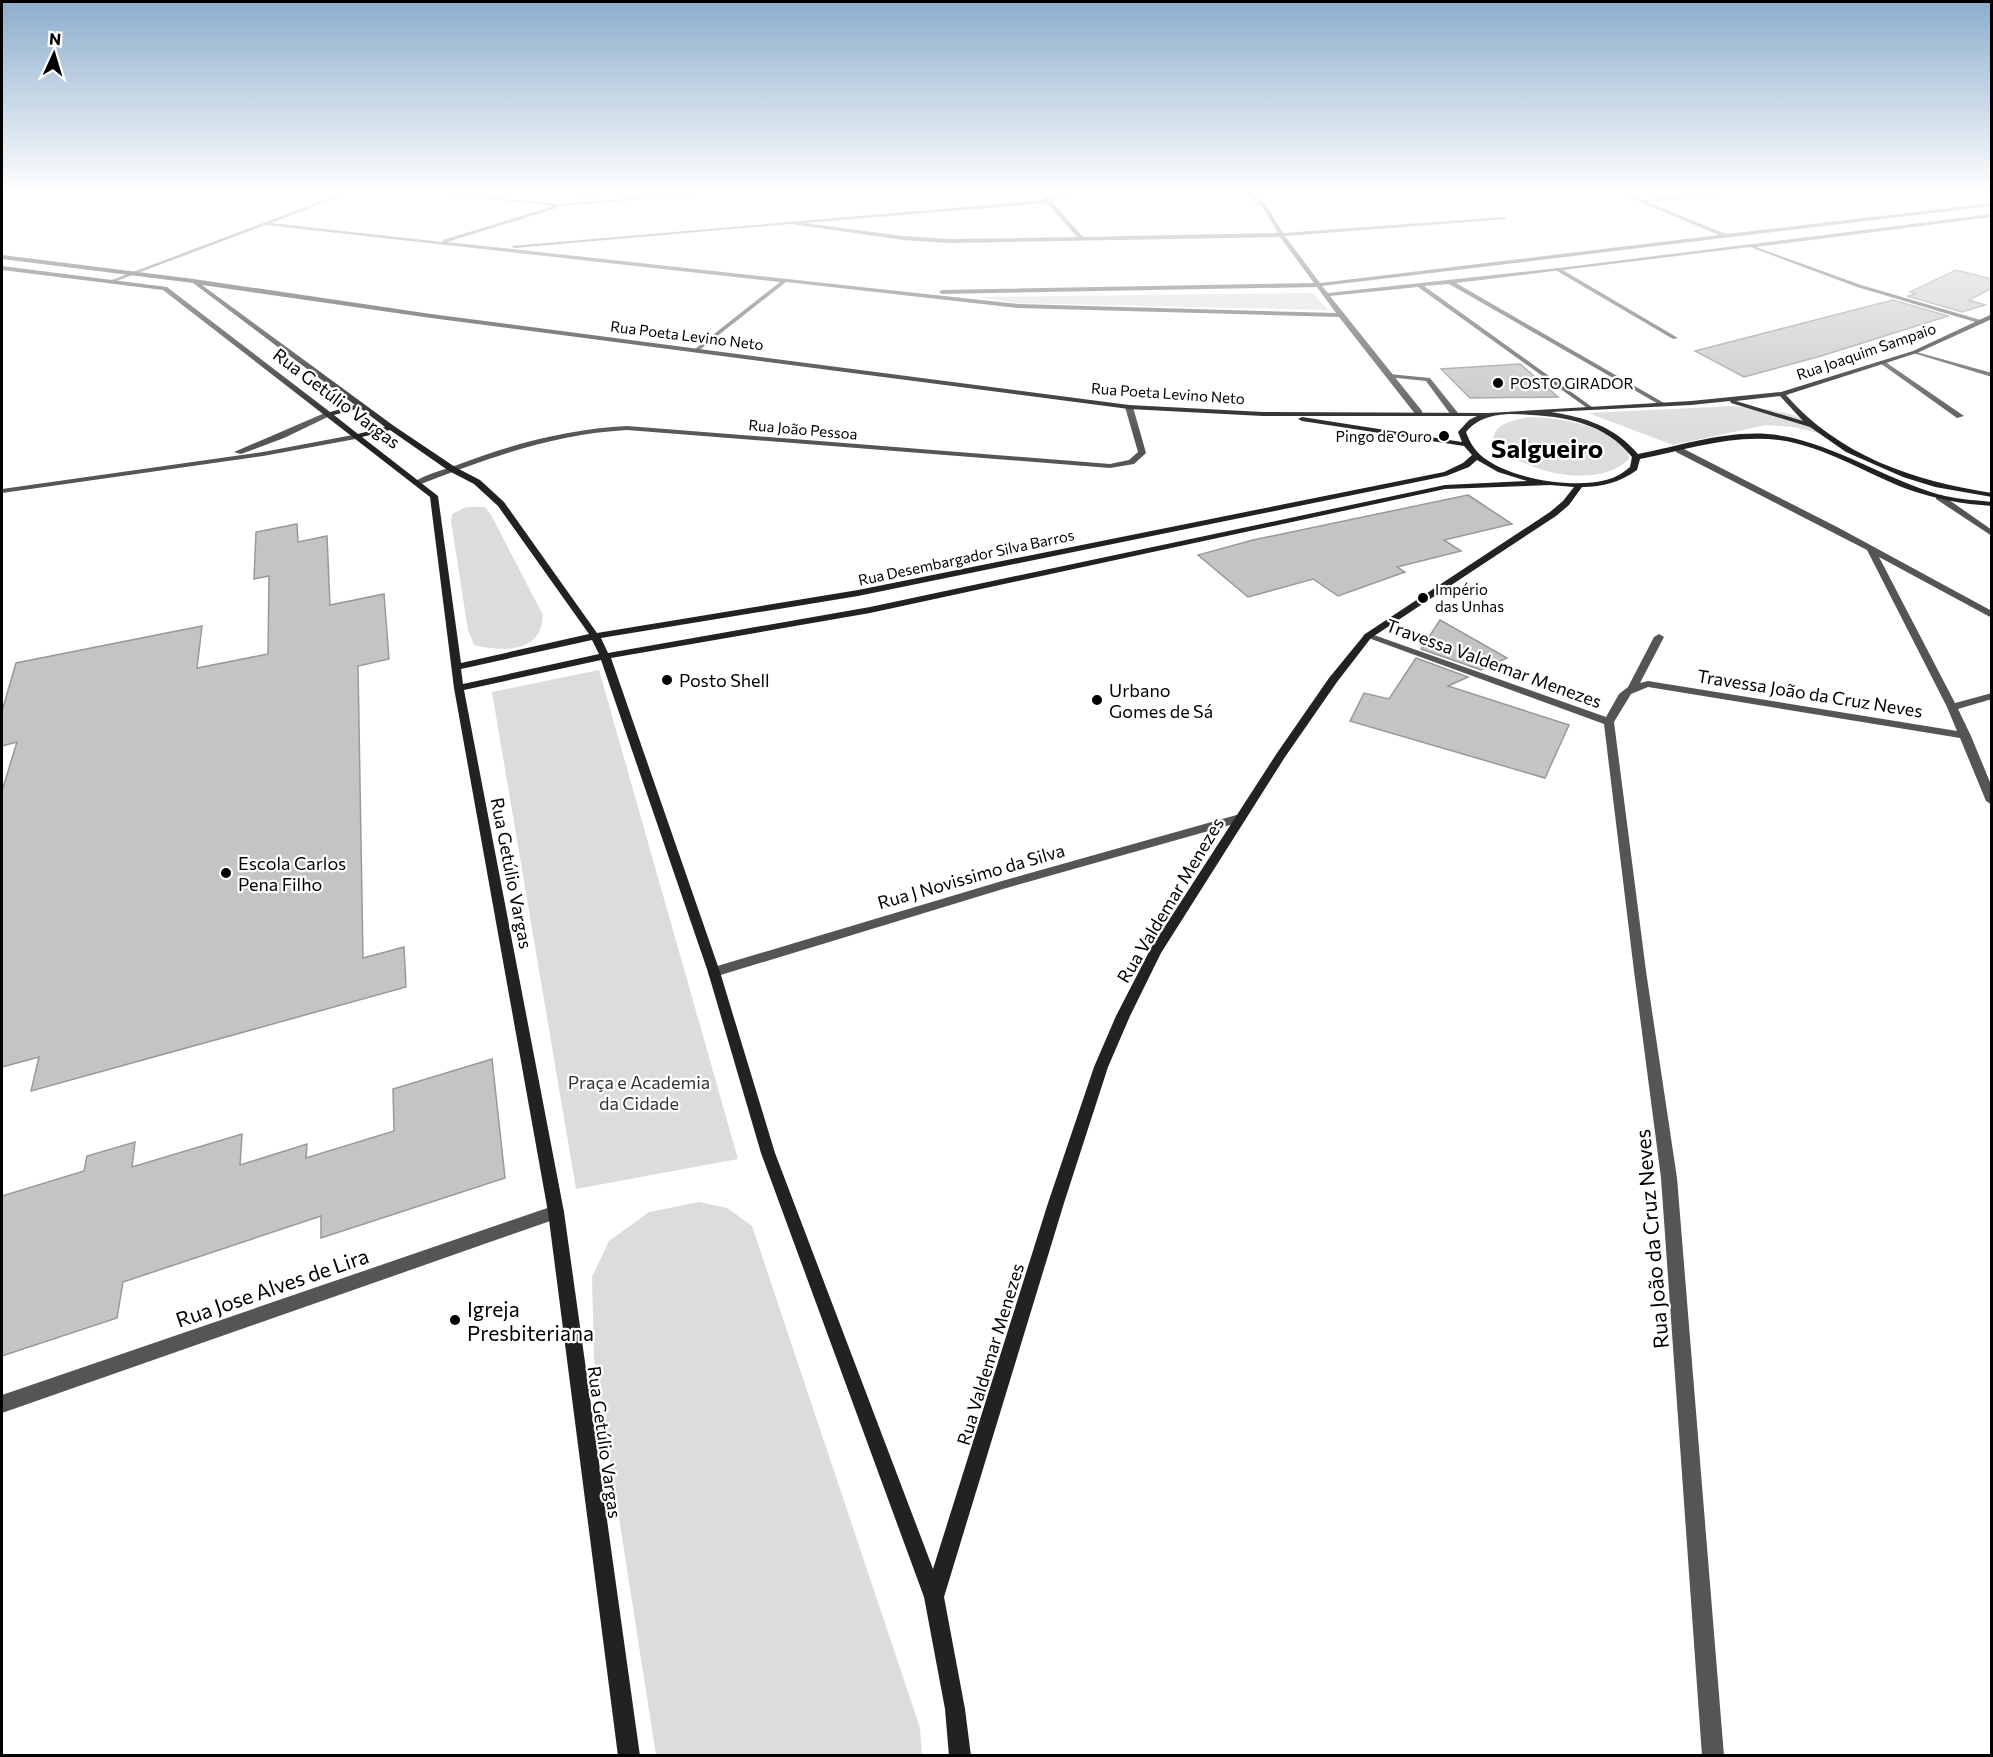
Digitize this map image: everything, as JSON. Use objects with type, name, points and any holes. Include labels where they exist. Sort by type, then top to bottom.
[{"type":"main road","name":"Rua Getúlio Vargas","points":[[53,274],[165,288],[434,496],[438,509],[459,688],[556,1212],[629,1755]]},
{"type":"main road","name":"Rua Poeta Levino Neto","points":[[142,274],[419,314],[1129,407],[1263,414],[1510,412]]},
{"type":"main road","name":"Rua Getúlio Vargas","points":[[194,281],[391,428],[452,469],[477,482],[501,504],[595,636],[604,656],[714,972],[768,1153],[934,1597],[955,1709],[960,1755]]},
{"type":"main road","name":"Rua Joaquim Sampaio","points":[[1510,412],[1727,400],[1782,394],[1915,352],[1992,316]]},
{"type":"main road","points":[[1782,394],[1809,426]]},
{"type":"main road","points":[[1727,400],[1809,426],[1860,455],[1917,479],[1944,487],[1992,495]]},
{"type":"main road","points":[[330,414],[362,405]]},
{"type":"main road","points":[[1485,414],[1470,422],[1462,432],[1464,444],[1475,457],[1495,468],[1521,477],[1551,483],[1580,485],[1604,483],[1623,477],[1634,468],[1636,457],[1629,444],[1613,433],[1590,423],[1545,413],[1510,412]]},
{"type":"main road","name":"Rua Poeta Levino Neto","points":[[1263,414],[1464,444]]},
{"type":"main road","points":[[358,436],[391,428]]},
{"type":"main road","points":[[1636,457],[1679,450],[1733,437],[1780,438],[1825,452],[1896,483],[1939,497],[1992,504]]},
{"type":"main road","name":"Rua Desembargador Silva Barros","points":[[456,667],[595,636],[858,593],[1446,474],[1466,465],[1475,457]]},
{"type":"main road","name":"Rua Desembargador Silva Barros","points":[[459,688],[604,656],[870,610],[1445,487],[1551,483]]},
{"type":"main road","name":"Rua Valdemar Menezes","points":[[934,1597],[1056,1203],[1101,1067],[1123,1016],[1156,951],[1240,818],[1333,680],[1368,636],[1553,514],[1566,503],[1580,485]]},
{"type":"main road","points":[[1252,512],[1269,525]]},
{"type":"main road","points":[[1195,524],[1211,537]]},
{"type":"main road","points":[[1067,550],[1082,565]]},
{"type":"main road","points":[[858,593],[870,610]]},
{"type":"street","points":[[112,281],[132,274]]},
{"type":"street","points":[[737,274],[1018,306],[1341,315]]},
{"type":"street","points":[[1311,274],[1419,413]]},
{"type":"street","points":[[895,292],[1319,285],[1412,274]]},
{"type":"street","points":[[1327,295],[1523,274]]},
{"type":"street","points":[[1566,274],[1675,338]]},
{"type":"street","points":[[1826,274],[1859,286],[1982,321]]},
{"type":"street","points":[[697,350],[786,279]]},
{"type":"street","points":[[1451,282],[1662,404]]},
{"type":"street","points":[[1419,285],[1590,408]]},
{"type":"street","points":[[1915,352],[1992,375]]},
{"type":"street","points":[[1882,362],[1960,416]]},
{"type":"street","points":[[1389,376],[1428,379],[1454,413]]},
{"type":"street","name":"Rua João Pessoa","points":[[418,482],[554,436],[586,430],[619,428],[1110,466],[1131,462],[1142,453],[1129,407]]},
{"type":"street","points":[[214,459],[281,436],[330,414]]},
{"type":"street","points":[[2,491],[305,447],[358,436]]},
{"type":"street","points":[[1679,450],[1992,615]]},
{"type":"street","points":[[1939,497],[1992,534]]},
{"type":"street","points":[[1871,550],[1953,707],[1992,801]]},
{"type":"street","name":"Travessa Valdemar Menezes","points":[[1368,636],[1609,722]]},
{"type":"street","points":[[1609,722],[1624,694],[1633,687],[1659,637]]},
{"type":"street","name":"Travessa João da Cruz Neves","points":[[1633,687],[1648,684],[1966,736]]},
{"type":"street","points":[[1953,707],[1992,696]]},
{"type":"street","name":"Rua João da Cruz Neves","points":[[1609,722],[1669,1178],[1713,1755]]},
{"type":"street","name":"Rua J Novissimo da Silva","points":[[714,972],[1002,885],[1240,818]]},
{"type":"street","name":"Rua Jose Alves de Lira","points":[[2,1404],[556,1212]]},
{"type":"green space","points":[[1313,293],[1328,310],[1017,303],[977,297]]},
{"type":"green space","points":[[1733,406],[1770,410],[1795,416],[1806,420],[1826,435],[1794,427],[1766,425],[1673,445],[1588,413]]},
{"type":"green space","points":[[1528,417],[1567,421],[1592,428],[1627,447],[1629,459],[1615,469],[1579,476],[1560,474],[1522,462],[1493,442],[1496,431],[1500,427]]},
{"type":"green space","points":[[466,507],[485,507],[491,515],[543,615],[540,630],[535,638],[520,647],[501,649],[474,645],[468,630],[451,521],[452,514]]},
{"type":"green space","name":"Praça e Academia da Cidade","points":[[599,670],[738,1159],[576,1189],[492,692]]},
{"type":"green space","points":[[699,1202],[727,1208],[752,1226],[920,1728],[922,1755],[656,1755],[594,1358],[592,1277],[609,1241],[649,1212]]},
{"type":"building","points":[[1948,274],[1972,274],[1992,279],[1992,288],[1969,300],[1985,305],[1962,312],[1907,296],[1917,294],[1910,292]]},
{"type":"building","points":[[1893,300],[1948,316],[1821,356],[1744,377],[1695,351]]},
{"type":"building","name":"POSTO GIRADOR","points":[[1520,364],[1558,397],[1470,398],[1441,369]]},
{"type":"building","points":[[1468,495],[1512,524],[1444,540],[1461,551],[1397,567],[1405,572],[1338,596],[1313,579],[1248,597],[1198,555],[1253,540]]},
{"type":"building","name":"Escola Carlos Pena Filho","points":[[297,524],[298,542],[327,536],[330,605],[384,594],[389,659],[358,666],[363,958],[404,947],[406,987],[31,1091],[39,1057],[2,1067],[2,791],[17,742],[2,746],[2,711],[16,663],[202,626],[197,668],[268,654],[269,576],[254,579],[256,532]]},
{"type":"building","points":[[1440,620],[1507,658],[1481,670],[1421,649]]},
{"type":"building","points":[[1416,658],[1468,677],[1448,686],[1569,725],[1545,778],[1350,721],[1364,693],[1389,699]]},
{"type":"building","points":[[492,1059],[505,1178],[321,1238],[321,1216],[123,1282],[117,1318],[2,1356],[2,1196],[84,1171],[87,1156],[135,1142],[132,1167],[242,1134],[240,1165],[307,1144],[306,1158],[394,1131],[393,1089]]},
{"type":"place","name":"POSTO GIRADOR","points":[[1498,383]]},
{"type":"place","name":"Pingo de Ouro","points":[[1444,436]]},
{"type":"place","name":"Império das Unhas","points":[[1423,598]]},
{"type":"place","name":"Posto Shell","points":[[667,680]]},
{"type":"place","name":"Urbano Gomes de Sá","points":[[1097,700]]},
{"type":"place","name":"Escola Carlos Pena Filho","points":[[226,873]]},
{"type":"place","name":"Igreja Presbiteriana","points":[[455,1320]]},
{"type":"district","name":"Salgueiro","points":[[1547,447]]}]
